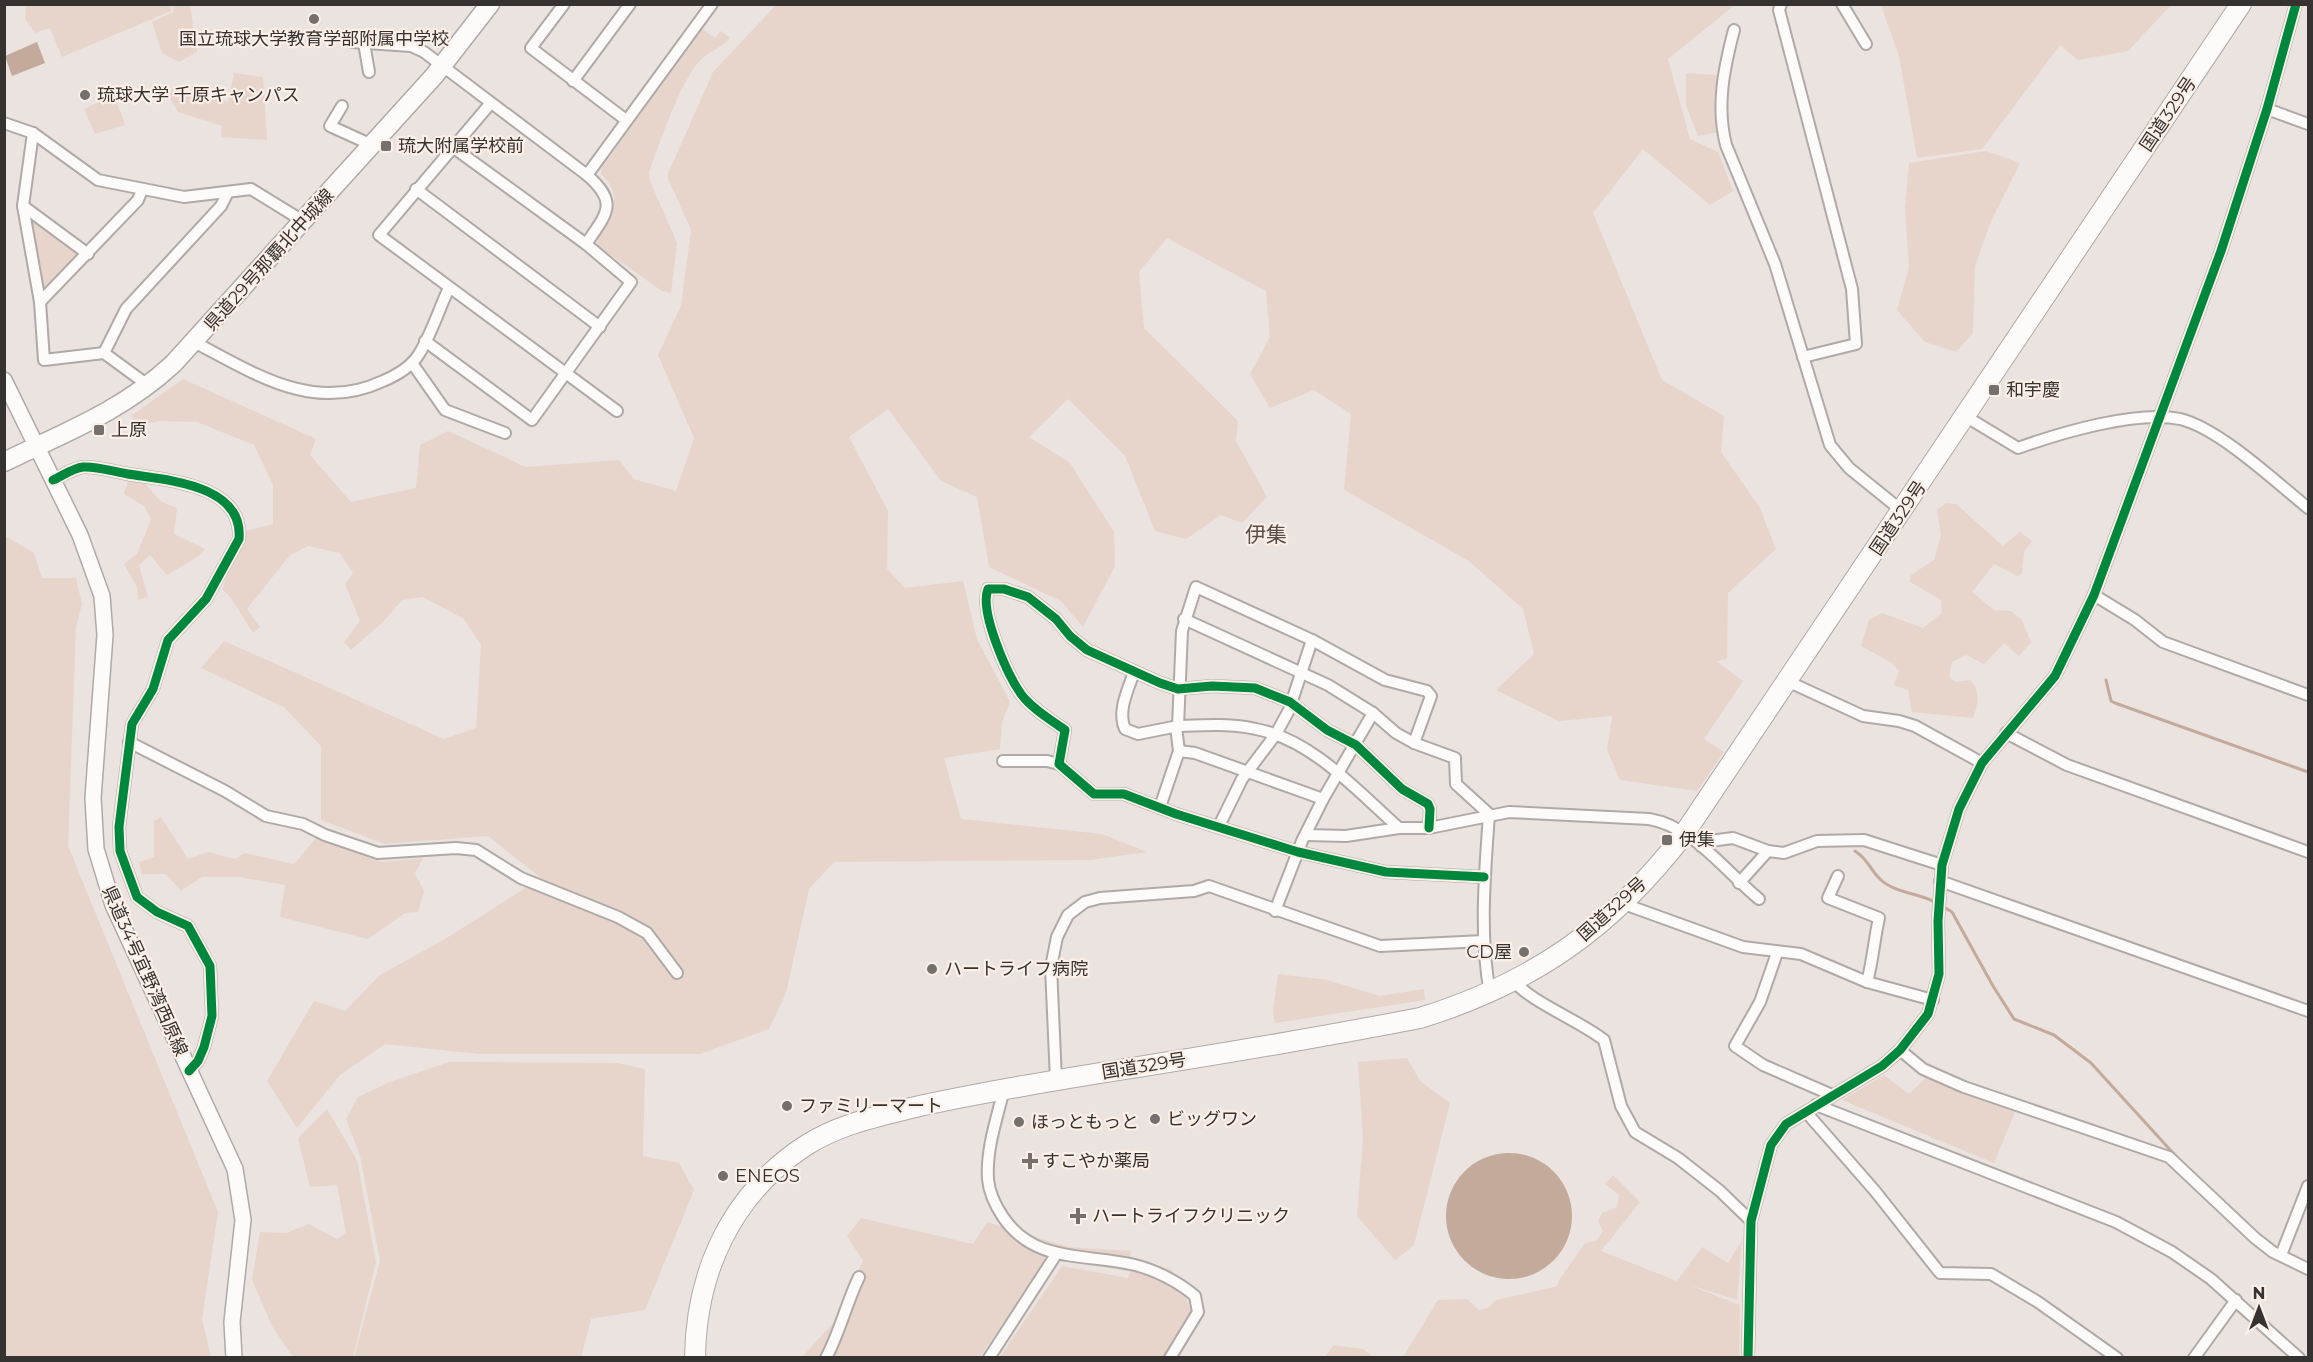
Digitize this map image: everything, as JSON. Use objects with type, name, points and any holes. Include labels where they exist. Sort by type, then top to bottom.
[{"type":"highway","name":"国道329号","points":[[694,1358],[698,1306],[720,1240],[748,1197],[791,1156],[828,1134],[859,1122],[1004,1089],[1420,1018],[1490,994],[1514,981],[1564,951],[1624,904],[1684,834],[2241,4]]},
{"type":"main road","name":"県道29号那覇北中城線","points":[[4,462],[110,412],[148,386],[194,342],[372,145],[442,66],[490,4]]},
{"type":"main road","name":"県道34号宜野湾西原線","points":[[4,380],[38,446],[94,570],[104,615],[104,665],[93,798],[96,849],[113,905],[235,1169],[241,1194],[243,1220],[232,1322],[234,1358]]},
{"type":"street","points":[[564,4],[531,48],[626,120]]},
{"type":"street","points":[[573,81],[630,4]]},
{"type":"street","points":[[587,175],[712,4]]},
{"type":"street","points":[[1781,4],[1779,10],[1798,87],[1852,289],[1856,344],[1803,357]]},
{"type":"street","points":[[1842,4],[1866,44]]},
{"type":"street","points":[[1748,1358],[1751,1221],[1771,1145],[1786,1124],[1882,1066],[1900,1050],[1921,1026],[1933,1000],[1939,974],[1939,897],[1942,865],[1959,809],[1982,763],[2055,676],[2094,595],[2133,484],[2161,418],[2222,251],[2268,106],[2296,4]]},
{"type":"street","points":[[1734,30],[1722,77],[1722,129],[1726,145],[1775,264],[1830,445],[1850,468],[1902,511]]},
{"type":"street","points":[[352,42],[411,46],[442,66],[587,175],[604,190],[607,204],[604,218],[586,244]]},
{"type":"street","points":[[364,43],[369,72]]},
{"type":"street","points":[[490,104],[379,235],[617,411]]},
{"type":"street","points":[[342,106],[330,126],[372,145]]},
{"type":"street","points":[[2268,106],[2308,124]]},
{"type":"street","points":[[4,123],[33,133],[98,180],[184,197],[251,189],[303,221]]},
{"type":"street","points":[[33,133],[23,206],[40,302],[44,360],[104,353],[148,386]]},
{"type":"street","points":[[424,341],[532,420],[631,282],[586,244],[454,148]]},
{"type":"street","points":[[416,189],[600,327]]},
{"type":"street","points":[[40,302],[138,200],[142,190]]},
{"type":"street","points":[[104,353],[126,309],[221,206],[228,192]]},
{"type":"street","points":[[23,206],[88,254]]},
{"type":"street","points":[[194,342],[276,384],[307,393],[330,393],[371,387],[393,377],[412,363],[449,288]]},
{"type":"street","points":[[412,363],[446,410],[505,433]]},
{"type":"street","points":[[1965,416],[2018,448],[2085,427],[2161,418],[2181,419],[2218,437],[2308,508]]},
{"type":"street","points":[[53,480],[82,467],[188,483],[213,494],[225,504],[237,521],[239,539],[206,599],[168,640],[153,689],[132,724],[119,827],[120,851],[136,897],[145,905],[188,926],[210,966],[212,1016],[204,1047],[198,1061],[189,1071]]},
{"type":"street","points":[[1160,807],[1179,751],[1178,689],[1184,619],[1196,587],[1312,640],[1385,680],[1427,691],[1431,696],[1414,743]]},
{"type":"street","points":[[1059,764],[1065,730],[1022,695],[998,648],[984,602],[988,589],[1004,589],[1028,597],[1056,619],[1070,636],[1087,650],[1178,689],[1212,686],[1255,688],[1290,702],[1327,730],[1356,745],[1402,789],[1428,804],[1429,828]]},
{"type":"street","points":[[2094,595],[2135,620],[2163,642],[2308,695]]},
{"type":"street","points":[[1184,619],[1299,672],[1373,713],[1396,733],[1414,743],[1455,758],[1456,784],[1490,814]]},
{"type":"street","points":[[1219,826],[1247,773],[1276,734],[1312,640]]},
{"type":"street","points":[[1134,672],[1123,709],[1125,729],[1138,734],[1177,727],[1239,726],[1276,734],[1297,743],[1338,774],[1399,828]]},
{"type":"street","points":[[1787,681],[1863,716],[1899,721],[1915,726],[1982,763]]},
{"type":"street","points":[[1275,911],[1298,852],[1323,799],[1373,713]]},
{"type":"street","points":[[2006,733],[2067,765],[2308,852]]},
{"type":"street","points":[[129,742],[225,791],[266,816],[303,824],[325,835],[378,853],[456,848],[476,850],[521,878],[618,917],[647,933],[677,972]]},
{"type":"street","points":[[1179,751],[1195,753],[1323,799]]},
{"type":"street","points":[[1003,761],[1047,761],[1059,764],[1094,794],[1125,794],[1298,852],[1386,872],[1484,877]]},
{"type":"street","points":[[1306,835],[1346,836],[1399,828],[1429,828],[1509,812],[1649,819],[1664,822],[1701,846],[1759,899]]},
{"type":"street","points":[[1490,814],[1484,877],[1484,941],[1490,994]]},
{"type":"street","points":[[1701,846],[1710,841],[1733,838],[1768,851],[1784,854],[1817,841],[1864,840],[1942,865]]},
{"type":"street","points":[[1739,883],[1768,851]]},
{"type":"street","points":[[1838,876],[1828,898],[1879,918],[1873,947],[1875,954],[1867,982]]},
{"type":"street","points":[[1940,881],[2308,1011]]},
{"type":"street","points":[[1056,1080],[1051,967],[1057,938],[1068,915],[1079,906],[1100,898],[1194,891],[1209,886],[1380,946],[1484,941]]},
{"type":"street","points":[[1624,904],[1743,947],[1777,953],[1801,954],[1867,982],[1933,1000]]},
{"type":"street","points":[[1777,953],[1760,1002],[1735,1046],[1763,1065],[1832,1095]]},
{"type":"street","points":[[1514,981],[1521,990],[1564,1013],[1604,1040],[1621,1106],[1635,1132],[1678,1158],[1720,1191],[1751,1221]]},
{"type":"street","points":[[1900,1050],[1923,1069],[1964,1087],[2169,1158],[2239,1225],[2273,1252],[2283,1252],[2308,1269]]},
{"type":"street","points":[[1004,1089],[989,1151],[988,1177],[994,1203],[1012,1230],[1035,1247],[1136,1265],[1178,1283],[1195,1296],[1198,1312],[1170,1358]]},
{"type":"street","points":[[1816,1105],[2107,1218],[2172,1252],[2236,1300],[2294,1355]]},
{"type":"street","points":[[1806,1112],[1875,1191],[1940,1273],[1991,1274],[2038,1302],[2117,1358]]},
{"type":"street","points":[[2283,1252],[2308,1186]]},
{"type":"street","points":[[989,1358],[1057,1252]]},
{"type":"street","points":[[826,1358],[837,1337],[849,1298],[859,1277]]},
{"type":"street","points":[[2194,1358],[2236,1300]]},
{"type":"shaded area","points":[[170,4],[171,11],[62,57],[50,28],[35,33],[25,19],[26,5]]},
{"type":"shaded area","points":[[1881,4],[2171,5],[2128,51],[2078,60],[2060,45],[1982,149],[1917,158],[1899,56]]},
{"type":"shaded area","points":[[173,5],[190,5],[197,52],[179,62],[162,53],[152,22],[174,12]]},
{"type":"shaded area","points":[[776,5],[1735,5],[1668,59],[1690,139],[1718,152],[1733,191],[1710,205],[1643,149],[1593,213],[1662,380],[1724,416],[1721,452],[1760,508],[1776,549],[1728,593],[1727,659],[1716,661],[1743,681],[1704,739],[1724,752],[1697,791],[1620,780],[1607,750],[1612,716],[1559,721],[1496,690],[1534,654],[1523,609],[1469,561],[1344,490],[1351,414],[1314,390],[1270,408],[1250,374],[1270,337],[1266,291],[1167,238],[1139,272],[1144,328],[1238,421],[1236,441],[1267,497],[1242,523],[1221,515],[1186,539],[1155,531],[1125,456],[1068,399],[1029,437],[1070,463],[1114,532],[1115,566],[1083,627],[1061,601],[989,567],[977,497],[941,481],[888,409],[849,437],[888,511],[887,569],[905,588],[963,581],[977,639],[1010,702],[1002,722],[1000,749],[944,758],[961,819],[1102,834],[1147,852],[1090,860],[834,862],[809,889],[786,993],[769,1029],[700,1054],[479,1054],[385,1044],[340,1075],[297,1128],[267,1081],[314,1001],[345,1011],[380,975],[445,939],[541,878],[488,836],[385,844],[321,820],[321,746],[284,707],[201,668],[224,641],[444,739],[476,728],[481,645],[464,619],[423,597],[402,600],[383,622],[351,650],[344,642],[360,621],[345,584],[353,573],[340,553],[308,546],[290,555],[247,609],[260,627],[253,633],[235,604],[222,589],[245,531],[273,524],[273,485],[254,445],[197,422],[161,421],[137,425],[131,416],[183,379],[316,439],[310,455],[351,502],[416,488],[420,445],[448,431],[526,467],[619,460],[634,479],[676,491],[694,438],[658,355],[681,306],[691,230],[667,176],[713,72]]},
{"type":"shaded area","points":[[702,29],[715,38],[721,31],[730,38],[704,57],[688,78],[672,110],[649,172],[650,181],[677,243],[671,293],[662,291],[598,246],[598,237],[610,213],[614,195],[610,185],[601,174],[601,169]]},
{"type":"shaded area","points":[[37,42],[45,63],[12,76],[5,56]]},
{"type":"shaded area","points":[[234,73],[263,77],[267,140],[221,137],[222,126],[178,112],[168,95],[174,88],[228,102]]},
{"type":"shaded area","points":[[1686,73],[1718,75],[1720,132],[1698,136],[1686,105]]},
{"type":"shaded area","points":[[114,95],[125,125],[95,134],[84,109]]},
{"type":"shaded area","points":[[1986,151],[2020,163],[1991,221],[1975,266],[1973,333],[1956,352],[1925,342],[1897,310],[1909,268],[1905,208],[1909,163]]},
{"type":"shaded area","points":[[23,206],[88,254],[40,302]]},
{"type":"shaded area","points":[[128,480],[144,482],[160,501],[177,508],[174,534],[205,549],[199,556],[167,575],[150,555],[139,565],[148,597],[138,600],[137,587],[124,564],[137,554],[151,519],[144,506],[124,494]]},
{"type":"shaded area","points":[[1946,503],[1956,504],[2003,546],[2020,532],[2032,541],[2024,552],[2022,573],[2018,576],[1994,564],[1972,592],[1994,610],[2011,611],[2021,619],[2031,642],[2019,656],[2004,643],[1984,664],[1966,655],[1952,662],[1949,676],[1955,682],[1970,680],[1976,689],[1977,703],[1973,718],[1912,712],[1908,690],[1894,685],[1899,671],[1892,663],[1861,646],[1869,620],[1882,613],[1923,628],[1942,613],[1941,600],[1910,582],[1911,575],[1934,560],[1941,535],[1937,510]]},
{"type":"shaded area","points":[[7,537],[34,553],[42,578],[76,578],[82,604],[76,627],[68,846],[218,1212],[202,1319],[211,1357],[5,1357],[4,540]]},
{"type":"shaded area","points":[[161,817],[188,859],[208,852],[235,859],[245,853],[294,864],[317,837],[382,862],[423,858],[415,873],[424,891],[418,912],[405,913],[368,939],[280,917],[285,885],[239,877],[202,877],[181,891],[166,874],[142,874],[139,862],[154,857],[154,821]]},
{"type":"shaded area","points":[[1278,974],[1327,980],[1380,996],[1424,989],[1425,1000],[1275,1023],[1273,1011]]},
{"type":"shaded area","points":[[1407,1058],[1420,1081],[1450,1103],[1414,1245],[1395,1260],[1357,1216],[1363,1138],[1358,1062]]},
{"type":"shaded area","points":[[449,1062],[617,1063],[645,1069],[643,1156],[679,1163],[694,1190],[645,1310],[591,1319],[581,1357],[354,1357],[380,1261],[360,1156],[346,1119],[358,1097],[390,1082]]},
{"type":"shaded area","points":[[1884,1075],[1909,1094],[1927,1077],[2016,1110],[1994,1163],[1842,1100]]},
{"type":"shaded area","points":[[327,1109],[357,1160],[376,1262],[353,1357],[293,1357],[272,1326],[252,1280],[260,1232],[286,1233],[309,1224],[337,1239],[346,1233],[337,1185],[310,1187],[298,1138]]},
{"type":"shaded area","points":[[1509,1153],[1533,1158],[1553,1172],[1567,1192],[1572,1216],[1567,1240],[1553,1260],[1533,1274],[1509,1279],[1485,1274],[1465,1260],[1451,1240],[1446,1216],[1451,1192],[1465,1172],[1485,1158]]},
{"type":"shaded area","points":[[1613,1175],[1640,1202],[1601,1251],[1677,1281],[1702,1247],[1728,1263],[1742,1240],[1737,1300],[1689,1285],[1740,1305],[1739,1357],[1403,1357],[1438,1300],[1467,1299],[1479,1310],[1488,1308],[1496,1300],[1558,1286],[1559,1280],[1585,1243],[1596,1241],[1603,1231],[1598,1221],[1602,1213],[1617,1207],[1619,1195],[1605,1184]]},
{"type":"shaded area","points":[[861,1218],[973,1244],[987,1222],[1069,1247],[1131,1251],[1127,1271],[1047,1258],[980,1357],[801,1358],[833,1323],[863,1261],[847,1236]]},
{"type":"shaded area","points":[[1136,1258],[1172,1270],[1193,1313],[1165,1357],[999,1358],[1062,1266],[1128,1278]]},
{"type":"shaded area","points":[[1334,1345],[1363,1349],[1373,1357],[1325,1357]]},
{"type":"waterway","points":[[2106,680],[2111,701],[2115,703],[2308,772]]},
{"type":"waterway","points":[[1855,851],[1886,884],[1937,903]]},
{"type":"waterway","points":[[1942,906],[1952,912],[2014,1019],[2054,1035],[2091,1063],[2184,1165]]},
{"type":"cycle path","points":[[1748,1358],[1751,1221],[1771,1145],[1786,1124],[1882,1066],[1900,1050],[1928,1014],[1939,974],[1938,921],[1942,865],[1959,809],[1982,763],[2055,676],[2094,595],[2221,251],[2267,109],[2296,4]]},
{"type":"cycle path","points":[[53,480],[75,469],[88,467],[181,483],[216,496],[229,506],[237,521],[239,539],[206,599],[168,640],[153,689],[132,724],[119,827],[120,851],[137,897],[157,912],[188,926],[210,966],[212,1016],[204,1047],[198,1061],[189,1071]]},
{"type":"cycle path","points":[[1429,828],[1428,804],[1402,789],[1356,745],[1327,730],[1290,702],[1255,688],[1212,686],[1178,689],[1160,683],[1087,650],[1070,636],[1056,619],[1028,597],[1004,589],[988,589],[987,612],[991,627],[1015,685],[1030,704],[1065,730],[1059,764],[1094,794],[1124,794],[1176,814],[1298,852],[1386,872],[1484,877]]},
{"type":"place","name":"国立琉球大学教育学部附属中学校","points":[[314,19]]},
{"type":"place","name":"琉球大学 千原キャンパス","points":[[85,95]]},
{"type":"place","name":"琉大附属学校前","points":[[386,146]]},
{"type":"place","name":"和宇慶","points":[[1994,390]]},
{"type":"place","name":"上原","points":[[99,430]]},
{"type":"place","name":"伊集","points":[[1667,840]]},
{"type":"place","name":"CD屋","points":[[1524,952]]},
{"type":"place","name":"ハートライフ病院","points":[[932,969]]},
{"type":"place","name":"ファミリーマート","points":[[787,1106]]},
{"type":"place","name":"ビッグワン","points":[[1155,1119]]},
{"type":"place","name":"ほっともっと","points":[[1019,1122]]},
{"type":"place","name":"すこやか薬局","points":[[1030,1161]]},
{"type":"place","name":"ENEOS","points":[[723,1176]]},
{"type":"place","name":"ハートライフクリニック","points":[[1078,1216]]},
{"type":"district","name":"伊集","points":[[1266,534]]}]
